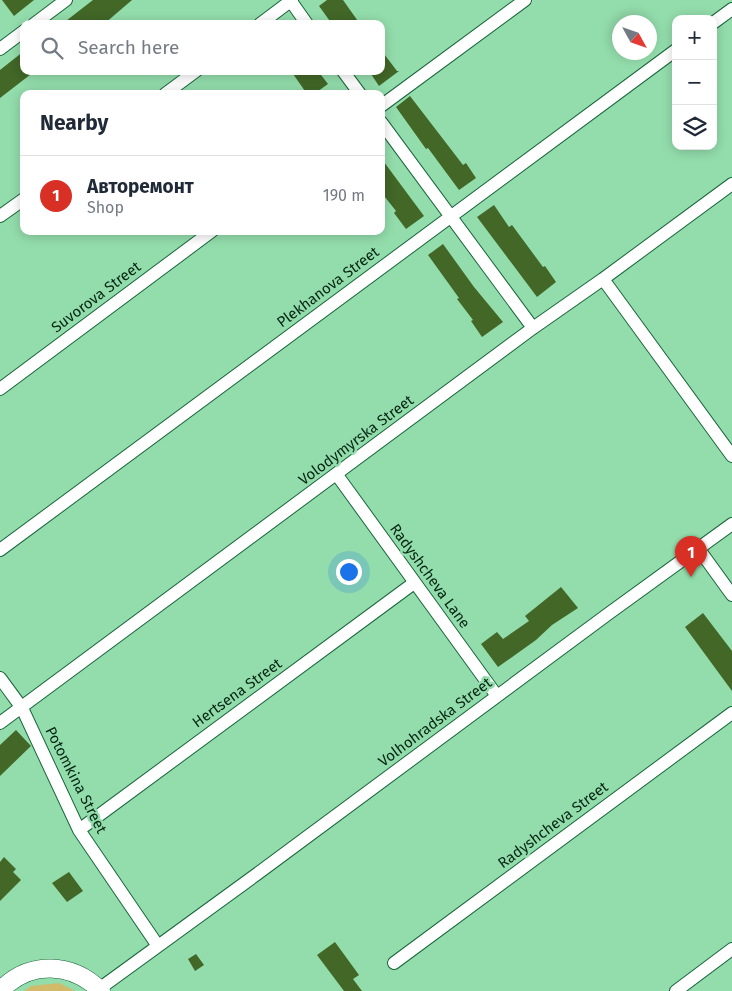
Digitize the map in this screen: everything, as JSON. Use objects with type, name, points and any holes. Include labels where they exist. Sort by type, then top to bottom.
[{"type":"street","points":[[39,20],[66,0]]},
{"type":"street","points":[[265,20],[291,0],[304,20]]},
{"type":"street","points":[[385,103],[525,0]]},
{"type":"street","points":[[717,19],[732,9]]},
{"type":"street","points":[[0,49],[20,34]]},
{"type":"street","name":"Plekhanova Street","points":[[0,550],[672,53]]},
{"type":"street","points":[[170,90],[191,75]]},
{"type":"street","points":[[346,75],[357,90]]},
{"type":"street","points":[[385,127],[533,328]]},
{"type":"street","name":"Volodymyrska Street","points":[[0,723],[338,475],[533,328],[603,280],[732,184]]},
{"type":"street","points":[[0,216],[20,202]]},
{"type":"street","name":"Suvorova Street","points":[[0,388],[207,235]]},
{"type":"street","points":[[603,280],[732,456]]},
{"type":"street","name":"Radyshcheva Lane","points":[[338,475],[497,696]]},
{"type":"street","name":"Volhohradska Street","points":[[100,990],[732,524]]},
{"type":"street","points":[[698,548],[732,595]]},
{"type":"street","name":"Hertsena Street","points":[[79,830],[414,583]]},
{"type":"street","name":"Potomkina Street","points":[[0,678],[22,708],[79,830],[158,946]]},
{"type":"street","name":"Radyshcheva Street","points":[[394,963],[732,713]]},
{"type":"street","points":[[676,991],[732,949]]},
{"type":"street","points":[[0,989],[17,977],[35,970],[54,968],[73,972],[91,981],[100,990]]},
{"type":"shaded area","points":[[59,983],[75,991],[24,991],[31,986]]},
{"type":"building","points":[[2,0],[34,0],[14,16]]},
{"type":"building","points":[[93,0],[132,0],[109,20],[67,20]]},
{"type":"building","points":[[327,0],[343,0],[357,20],[329,20],[319,6]]},
{"type":"building","points":[[20,54],[20,75],[30,75],[0,98],[0,70]]},
{"type":"building","points":[[385,55],[399,71],[379,86],[372,75],[385,75]]},
{"type":"building","points":[[294,75],[321,75],[328,84],[320,90],[304,90]]},
{"type":"building","points":[[410,96],[463,165],[466,163],[476,178],[459,190],[396,107]]},
{"type":"building","points":[[385,163],[424,216],[406,229],[394,213],[396,211],[385,197]]},
{"type":"building","points":[[494,205],[509,227],[512,225],[556,282],[537,297],[477,217]]},
{"type":"building","points":[[443,244],[474,287],[503,322],[482,337],[471,321],[473,320],[457,299],[459,298],[428,255]]},
{"type":"building","points":[[561,587],[578,608],[552,625],[536,640],[498,667],[481,644],[497,632],[503,639],[529,621],[525,616]]},
{"type":"building","points":[[703,613],[732,651],[732,691],[685,627]]},
{"type":"building","points":[[16,730],[31,746],[0,776],[0,745]]},
{"type":"building","points":[[4,857],[16,869],[13,872],[21,880],[0,901],[0,862]]},
{"type":"building","points":[[69,872],[83,891],[67,902],[52,883]]},
{"type":"building","points":[[335,942],[359,975],[353,979],[362,991],[344,991],[317,955]]},
{"type":"building","points":[[196,954],[204,965],[195,971],[188,959]]},
{"type":"place","name":"Авторемонт","points":[[691,577]]}]
